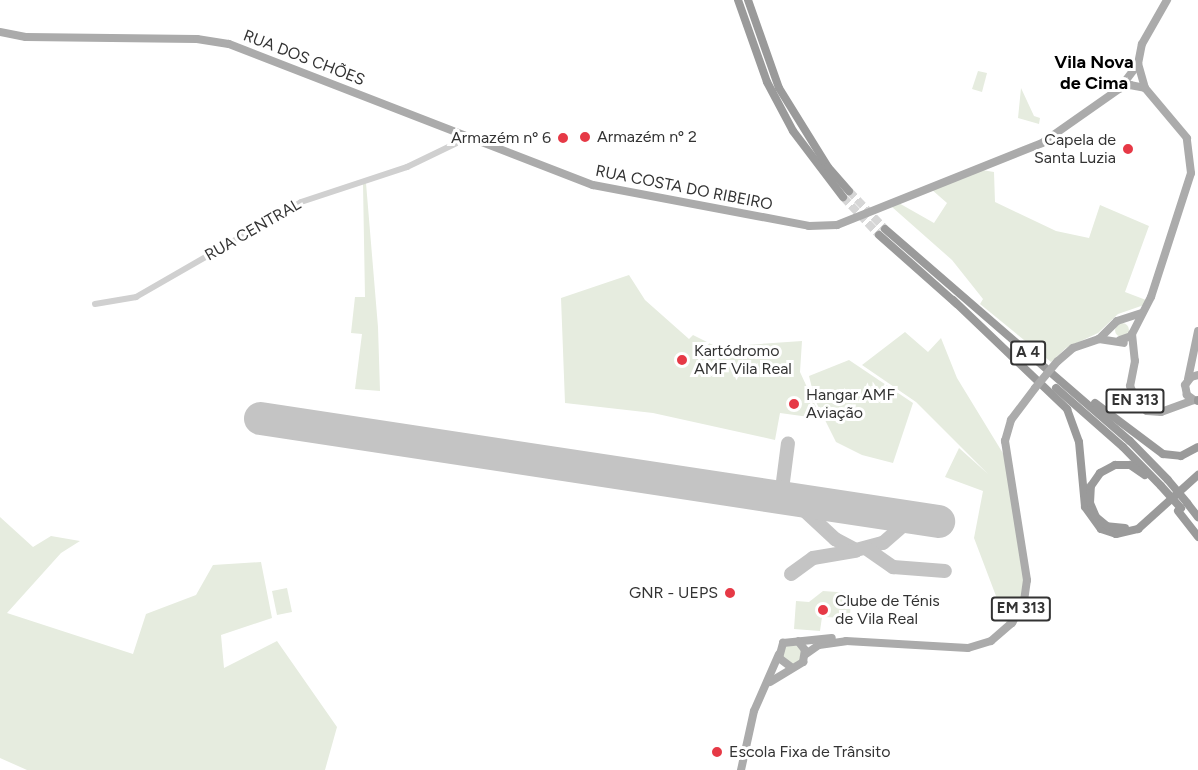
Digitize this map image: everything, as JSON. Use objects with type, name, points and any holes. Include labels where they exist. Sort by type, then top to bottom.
[{"type":"highway","points":[[738,0],[767,82],[799,140],[846,194],[779,88],[748,0]]},
{"type":"highway","name":"A 4","points":[[882,232],[956,297],[1115,428],[1182,507],[1198,531]]},
{"type":"highway","points":[[956,297],[1156,450],[1178,457],[1198,447]]},
{"type":"highway","points":[[956,297],[1067,409],[1079,442],[1085,507],[1101,529],[1121,534],[1141,527],[1198,475]]},
{"type":"highway","points":[[1162,485],[1138,469],[1115,465],[1095,478],[1090,503],[1104,524],[1130,527],[1153,512],[1198,467]]},
{"type":"highway","points":[[1182,507],[1198,537]]},
{"type":"highway","name":"A 4","points":[[1182,507],[1198,517]]},
{"type":"main road","points":[[1119,340],[1132,333],[1143,311],[1186,194],[1192,162],[1180,127],[1134,79],[1142,44],[1167,0]]},
{"type":"main road","name":"RUA DOS CHÕES","points":[[0,32],[26,37],[224,43],[482,142]]},
{"type":"main road","name":"RUA COSTA DO RIBEIRO","points":[[482,142],[604,188],[817,226],[881,206],[1047,141],[1134,79]]},
{"type":"main road","points":[[1134,352],[1119,340],[1112,328],[1117,321],[1143,311]]},
{"type":"main road","name":"EN 313","points":[[1124,320],[1129,322],[1132,333],[1134,352],[1130,386],[1136,402],[1147,411],[1158,412],[1180,403],[1197,400]]},
{"type":"main road","name":"EM 313","points":[[779,654],[783,643],[829,638],[968,648],[991,641],[1012,623],[1024,601],[1027,580],[1005,441],[1011,420],[1058,361],[1073,348],[1099,339],[1112,328]]},
{"type":"main road","name":"EN 313","points":[[1180,403],[1188,379],[1198,332]]},
{"type":"main road","name":"EM 313","points":[[1099,339],[1119,340]]},
{"type":"main road","points":[[1188,379],[1198,375]]},
{"type":"main road","name":"EN 313","points":[[1185,388],[1197,400]]},
{"type":"main road","points":[[798,641],[806,654]]},
{"type":"main road","name":"EM 313","points":[[767,684],[792,667],[800,665],[806,654],[819,645],[846,641]]},
{"type":"main road","points":[[779,654],[781,661],[792,667]]},
{"type":"main road","points":[[741,770],[754,711],[779,654]]},
{"type":"street","points":[[447,146],[453,132]]},
{"type":"street","name":"RUA CENTRAL","points":[[95,304],[136,297],[292,206],[413,165],[469,137]]},
{"type":"shaded area","points":[[978,71],[987,73],[982,92],[972,89]]},
{"type":"shaded area","points":[[1021,88],[1034,116],[1040,118],[1039,124],[1018,118]]},
{"type":"shaded area","points":[[982,170],[994,172],[995,202],[1056,231],[1089,238],[1100,205],[1149,226],[1125,292],[1146,300],[1144,305],[1118,314],[1098,333],[1066,348],[1051,362],[980,304],[983,299],[952,260],[892,207],[897,202],[934,223],[947,203],[931,189]]},
{"type":"shaded area","points":[[366,183],[378,327],[380,391],[355,389],[362,334],[351,333],[355,297],[365,297],[363,184]]},
{"type":"shaded area","name":"Kartódromo AMF Vila Real","points":[[629,275],[645,300],[689,339],[693,335],[717,347],[802,341],[800,372],[817,409],[810,412],[809,417],[780,413],[775,440],[653,413],[565,403],[561,298]]},
{"type":"shaded area","points":[[1119,323],[1125,323],[1129,330],[1125,337],[1119,337],[1115,333],[1115,327]]},
{"type":"shaded area","points":[[905,332],[928,352],[941,338],[957,378],[1004,455],[1024,578],[1021,599],[1007,625],[974,538],[983,491],[945,477],[959,448],[988,474],[916,402],[862,365]]},
{"type":"shaded area","points":[[849,360],[913,403],[893,463],[862,455],[836,442],[815,400],[809,376]]},
{"type":"shaded area","points":[[0,517],[33,547],[51,536],[80,541],[61,553],[7,613],[133,654],[146,614],[196,595],[213,565],[261,562],[272,618],[221,635],[224,668],[277,641],[337,727],[325,770],[27,770],[0,758]]},
{"type":"shaded area","points":[[287,588],[292,612],[277,615],[272,591]]},
{"type":"shaded area","name":"Clube de Ténis de Vila Real","points":[[823,591],[851,593],[850,618],[822,617],[820,631],[794,629],[796,601],[809,602]]},
{"type":"shaded area","points":[[792,644],[799,647],[802,654],[799,661],[792,664],[785,661],[782,654],[785,647]]},
{"type":"taxiway","points":[[781,497],[788,443]]},
{"type":"taxiway","points":[[792,499],[835,539],[856,550],[883,543],[913,517]]},
{"type":"taxiway","points":[[867,549],[893,567],[945,571]]},
{"type":"taxiway","points":[[791,574],[813,558],[855,551]]},
{"type":"runway","points":[[260,418],[938,521]]},
{"type":"tunnel","points":[[849,191],[885,229]]},
{"type":"tunnel","points":[[843,197],[879,235]]},
{"type":"place","name":"Armazém nº 2","points":[[585,137]]},
{"type":"place","name":"Armazém nº 6","points":[[563,138]]},
{"type":"place","name":"Capela de Santa Luzia","points":[[1128,149]]},
{"type":"place","name":"Kartódromo AMF Vila Real","points":[[682,360]]},
{"type":"place","name":"Hangar AMF Aviação","points":[[794,404]]},
{"type":"place","name":"GNR - UEPS","points":[[730,593]]},
{"type":"place","name":"Clube de Ténis de Vila Real","points":[[823,610]]},
{"type":"place","name":"Escola Fixa de Trânsito","points":[[717,752]]},
{"type":"district","name":"Vila Nova de Cima","points":[[1094,73]]}]
